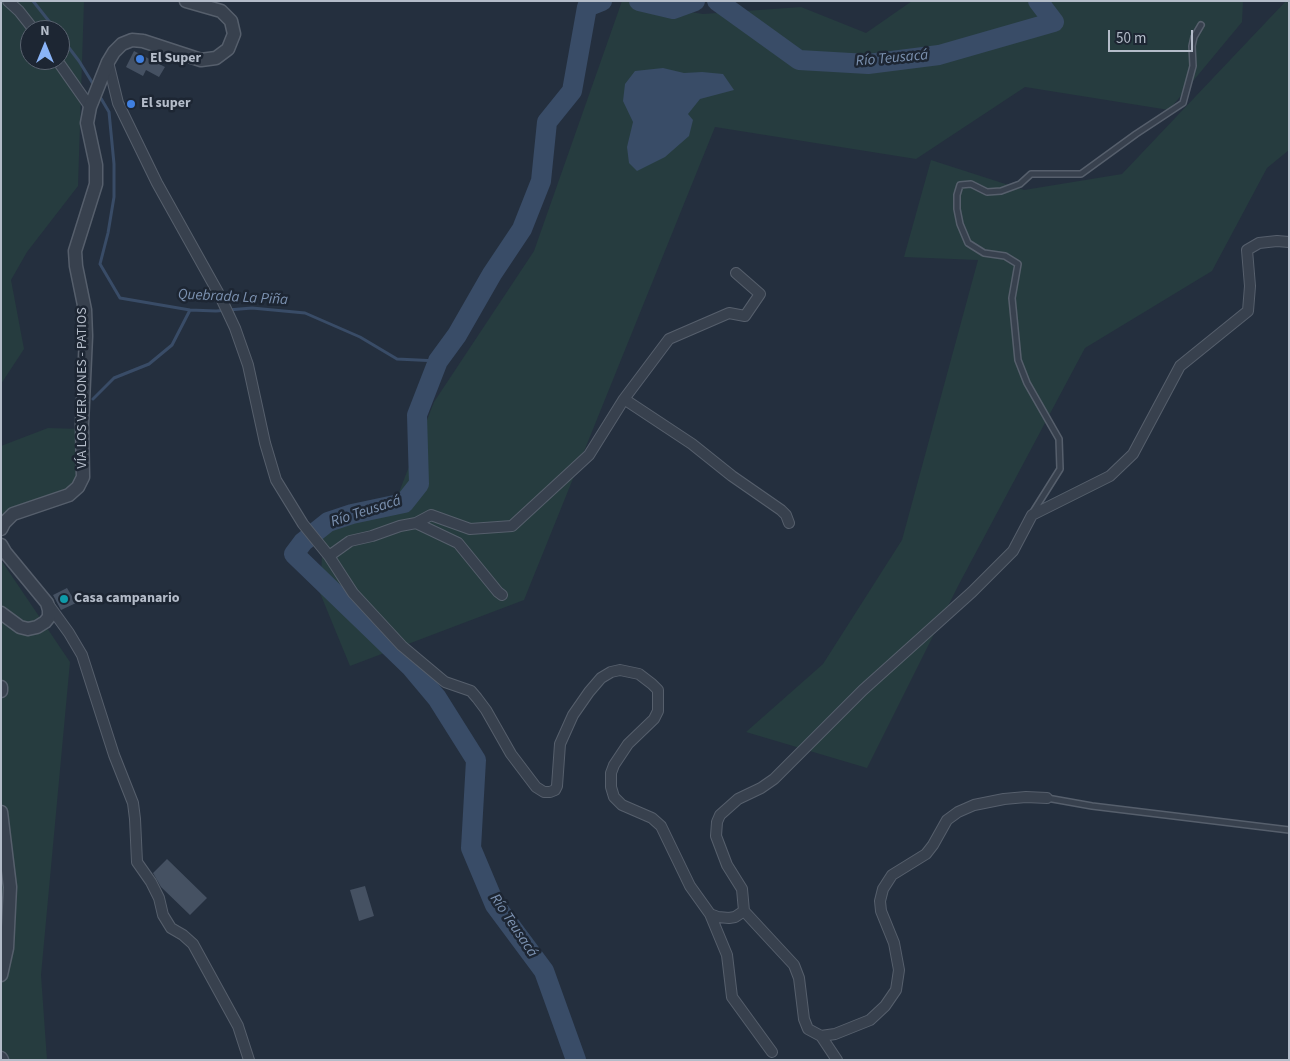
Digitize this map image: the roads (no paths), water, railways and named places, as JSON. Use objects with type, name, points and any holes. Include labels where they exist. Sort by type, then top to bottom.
[{"type":"street","points":[[8,1],[26,20]]},
{"type":"street","name":"VÍA LOS VERJONES - PATIOS","points":[[1,530],[4,523],[14,514],[69,495],[78,487],[83,477],[82,424],[86,336],[85,310],[76,266],[75,251],[96,184],[96,165],[87,124],[91,103],[114,52],[122,44],[132,40],[143,41],[201,60],[216,58],[228,49],[234,34],[231,21],[221,11],[186,1]]},
{"type":"street","points":[[108,62],[118,103],[157,183],[220,296],[235,328],[248,365],[265,443],[276,480],[303,524],[329,556],[353,593],[402,646],[445,682],[470,691],[477,698],[511,754],[536,787],[544,792],[555,790],[557,786],[560,744],[573,715],[601,678],[611,672],[620,670],[639,674],[658,690],[658,710],[654,719],[628,744],[611,772],[611,787],[614,797],[622,805],[652,818],[661,826],[690,886],[710,914],[727,955],[732,997],[772,1052]]},
{"type":"street","points":[[65,70],[91,103]]},
{"type":"street","points":[[837,1060],[821,1036],[808,1029],[804,1020],[799,978],[794,965],[775,946],[756,922],[744,912],[742,889],[727,865],[716,836],[717,822],[720,815],[738,799],[761,788],[774,779],[863,690],[972,592],[1014,551],[1032,515],[1110,476],[1133,454],[1180,366],[1248,311],[1250,286],[1247,250],[1259,243],[1289,242]]},
{"type":"street","points":[[329,556],[350,541],[416,523],[431,515],[470,529],[512,526],[589,455],[624,399],[669,338],[729,314],[745,316],[760,294],[736,273]]},
{"type":"street","points":[[624,399],[692,444],[732,476],[782,510],[789,523]]},
{"type":"street","points":[[416,523],[458,543],[502,595]]},
{"type":"street","points":[[1,545],[47,603],[82,655],[112,747],[133,803],[136,818],[137,862],[155,890],[163,915],[171,928],[193,944],[238,1026],[249,1060]]},
{"type":"street","points":[[1,613],[20,627],[28,629],[37,627],[49,617],[47,603]]},
{"type":"street","points":[[821,1036],[835,1034],[870,1020],[896,990],[898,970],[894,943],[881,911],[880,901],[883,889],[892,875],[926,854],[934,845],[947,820],[958,812],[974,805],[1004,799],[1047,798]]},
{"type":"street","points":[[1,812],[10,915],[7,948],[1,975]]},
{"type":"street","points":[[710,914],[729,918],[744,912]]},
{"type":"lane","points":[[1032,515],[1060,469],[1059,439],[1026,383],[1018,360],[1012,298],[1018,264],[1005,256],[984,253],[968,243],[960,224],[957,209],[957,194],[960,185],[971,184],[987,192],[1001,191],[1020,184],[1031,174],[1081,174],[1183,102],[1193,66],[1192,46],[1194,37],[1201,25]]},
{"type":"lane","points":[[1047,798],[1092,806],[1289,830]]},
{"type":"water","points":[[663,68],[684,73],[723,74],[734,90],[700,99],[688,114],[693,120],[689,136],[665,157],[637,171],[629,163],[627,147],[633,122],[623,101],[625,84],[635,71]]},
{"type":"waterway","name":"Quebrada La Piña","points":[[33,1],[48,20]]},
{"type":"waterway","name":"Río Teusacá","points":[[576,1060],[544,971],[495,905],[471,848],[476,760],[437,698],[411,667],[294,554],[303,542],[328,522],[352,514],[404,503],[419,484],[417,415],[438,361],[457,335],[492,274],[522,229],[541,181],[547,122],[572,91],[587,7],[602,1]]},
{"type":"waterway","name":"Río Teusacá","points":[[639,1],[673,9],[695,1]]},
{"type":"waterway","name":"Río Teusacá","points":[[717,1],[799,60],[868,64],[939,55],[1054,22],[1038,1]]},
{"type":"waterway","name":"Quebrada La Piña","points":[[70,49],[95,87]]},
{"type":"waterway","name":"Quebrada La Piña","points":[[99,95],[109,112],[114,164],[114,197],[100,264],[120,298],[190,310],[216,311],[252,308],[305,313],[360,337],[397,359],[438,361]]},
{"type":"waterway","points":[[93,399],[114,378],[149,364],[172,345],[190,310]]},
{"type":"place","name":"El Super","points":[[140,59]]},
{"type":"place","name":"El super","points":[[131,104]]},
{"type":"place","name":"Casa campanario","points":[[64,599]]}]
